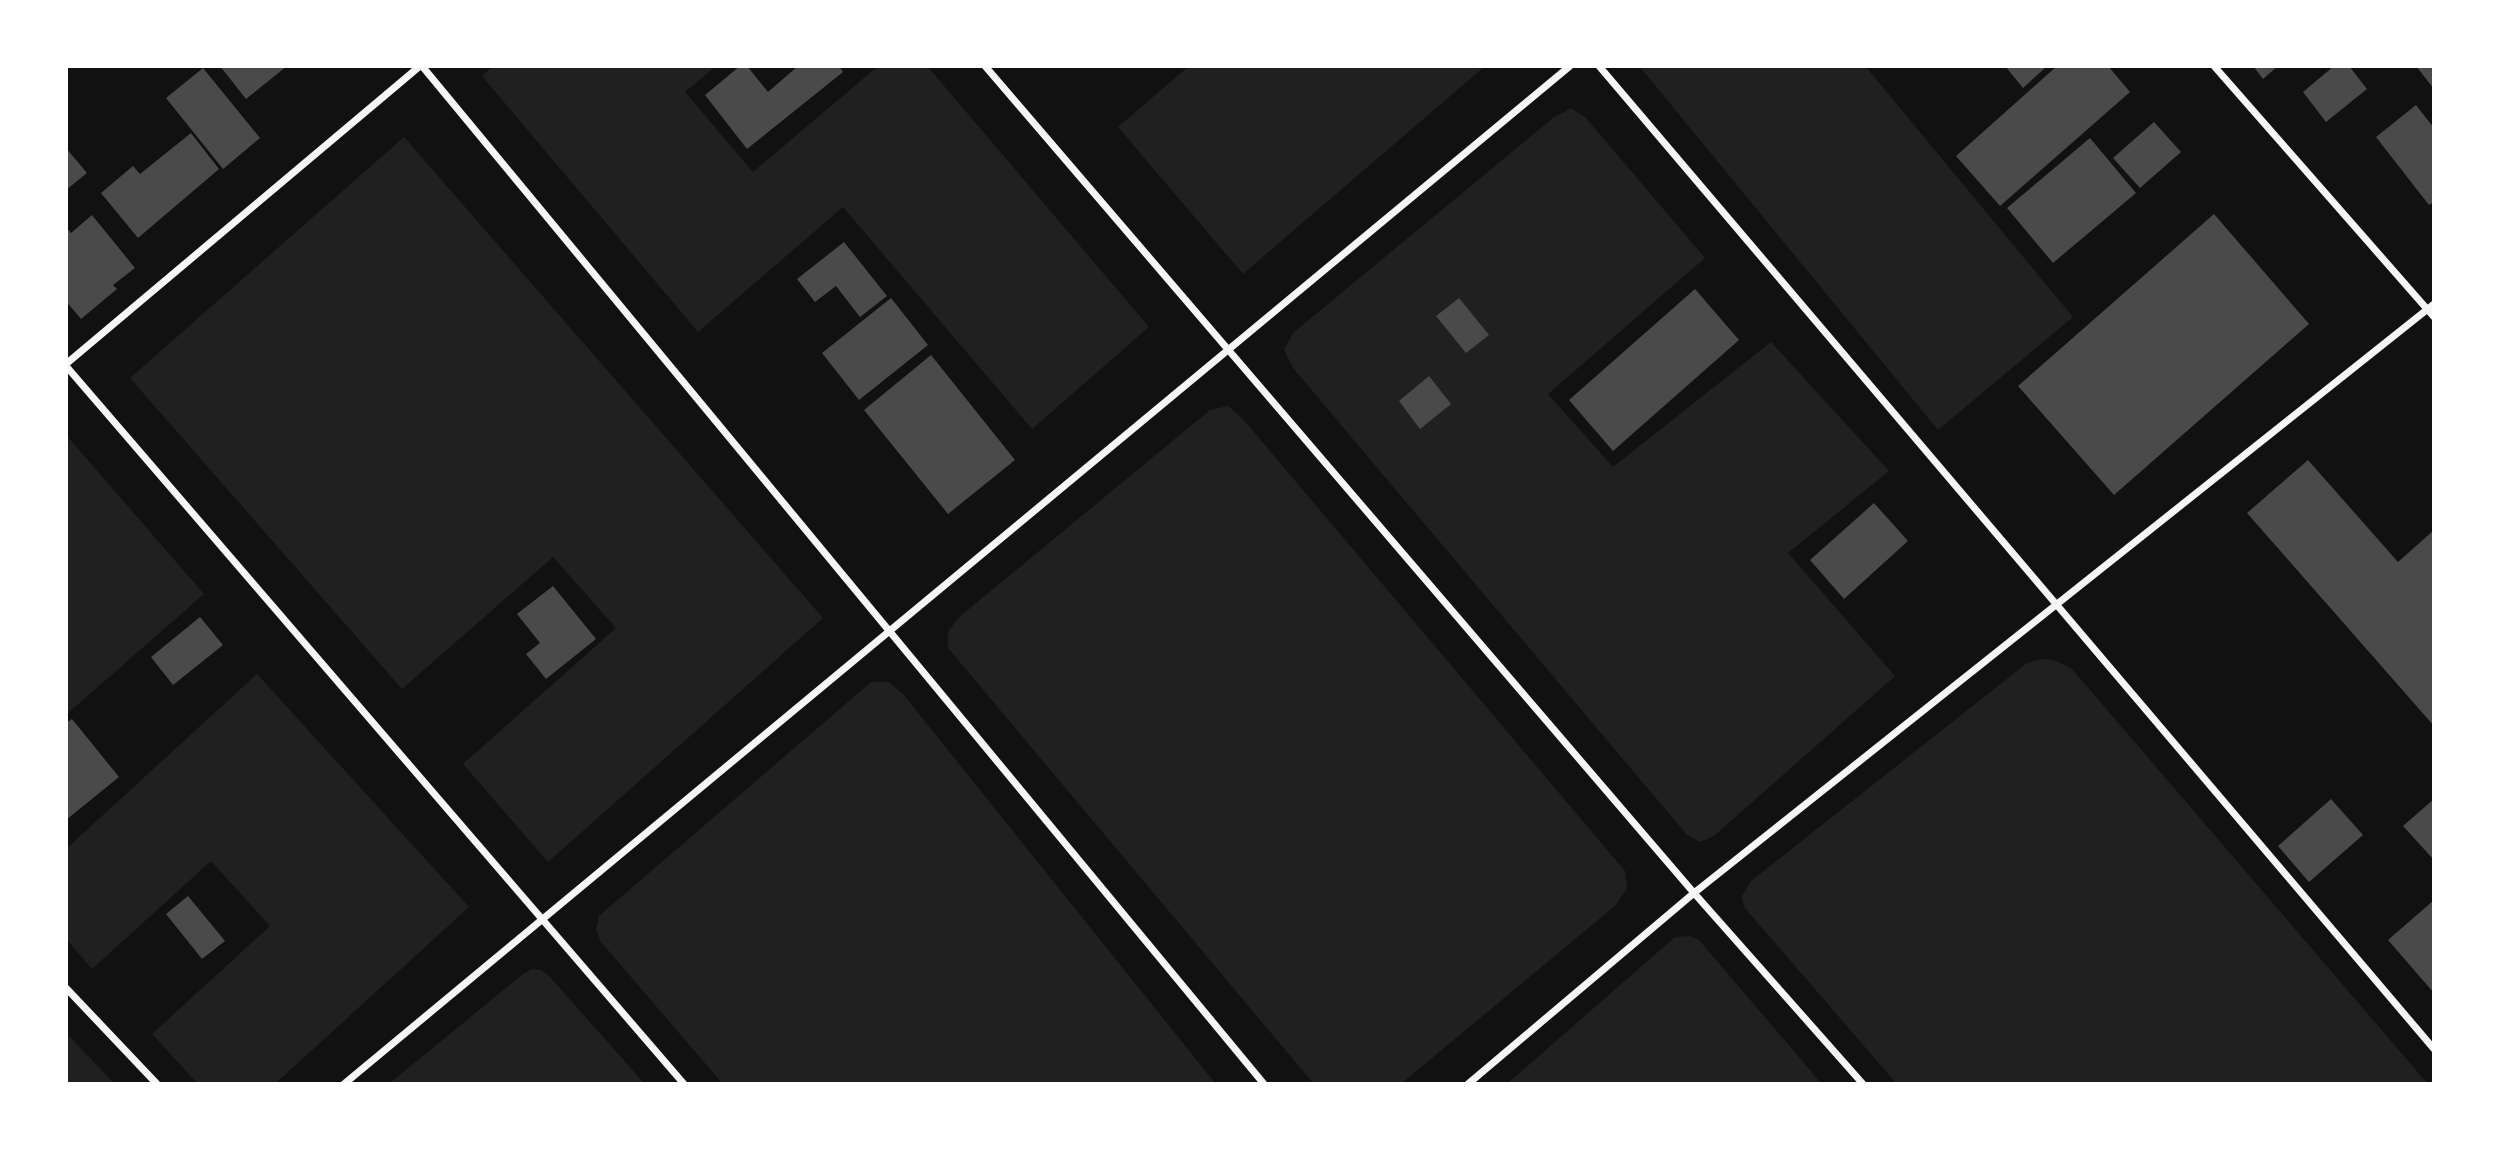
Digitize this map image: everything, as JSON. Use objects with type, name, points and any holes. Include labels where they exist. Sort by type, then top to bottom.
[{"type":"street","points":[[684,1083],[66,365],[421,66],[1264,1083]]},
{"type":"street","points":[[985,66],[1694,893],[1863,1083]]},
{"type":"street","points":[[344,1083],[1570,66]]},
{"type":"street","points":[[1598,66],[2434,1049]]},
{"type":"street","points":[[2214,66],[2434,317]]},
{"type":"street","points":[[1468,1083],[1694,893],[2434,304]]},
{"type":"street","points":[[66,988],[157,1083]]},
{"type":"shaded area","points":[[493,66],[715,67],[685,92],[753,172],[877,67],[928,67],[1149,327],[1032,429],[843,207],[698,332],[482,76]]},
{"type":"shaded area","points":[[1189,66],[1484,67],[1243,274],[1118,127]]},
{"type":"shaded area","points":[[1640,67],[1866,67],[2073,317],[1938,430]]},
{"type":"shaded area","points":[[1571,108],[1586,118],[1705,258],[1548,394],[1613,467],[1771,342],[1889,471],[1788,553],[1895,676],[1714,836],[1700,842],[1687,835],[1293,368],[1284,349],[1293,333],[1553,118]]},
{"type":"shaded area","points":[[404,137],[823,618],[548,862],[463,764],[616,628],[553,557],[402,689],[130,378]]},
{"type":"shaded area","points":[[1228,406],[1242,418],[1625,871],[1627,888],[1616,905],[1402,1083],[1313,1083],[948,648],[948,632],[958,618],[1210,410]]},
{"type":"shaded area","points":[[66,435],[204,594],[67,714],[66,714]]},
{"type":"shaded area","points":[[2041,659],[2054,660],[2072,669],[2427,1083],[1896,1083],[1744,907],[1742,896],[1751,881],[2027,663]]},
{"type":"shaded area","points":[[257,674],[469,907],[276,1083],[197,1083],[152,1034],[270,926],[211,861],[92,969],[67,940],[67,848]]},
{"type":"shaded area","points":[[871,682],[889,682],[903,694],[1215,1083],[722,1083],[601,942],[596,930],[599,916]]},
{"type":"shaded area","points":[[1689,936],[1699,940],[1821,1083],[1508,1083],[1675,937]]},
{"type":"shaded area","points":[[532,969],[541,970],[550,977],[644,1083],[390,1083],[523,974]]},
{"type":"shaded area","points":[[67,1034],[114,1083],[67,1083]]},
{"type":"building","points":[[220,66],[287,66],[246,99]]},
{"type":"building","points":[[740,66],[747,66],[768,92],[798,66],[839,66],[843,72],[747,149],[705,95]]},
{"type":"building","points":[[2005,66],[2047,66],[2023,88]]},
{"type":"building","points":[[2057,66],[2108,66],[2130,92],[2000,206],[1956,156]]},
{"type":"building","points":[[2253,66],[2278,66],[2263,79]]},
{"type":"building","points":[[2334,66],[2349,66],[2367,89],[2326,122],[2303,92]]},
{"type":"building","points":[[2416,66],[2434,66],[2434,89]]},
{"type":"building","points":[[203,68],[260,138],[223,169],[166,98]]},
{"type":"building","points":[[2416,105],[2434,128],[2434,202],[2429,205],[2376,137]]},
{"type":"building","points":[[2154,122],[2181,152],[2140,188],[2113,158]]},
{"type":"building","points":[[191,133],[219,169],[138,238],[101,193],[133,166],[140,174]]},
{"type":"building","points":[[2090,138],[2136,193],[2053,263],[2007,208]]},
{"type":"building","points":[[66,148],[87,173],[66,190]]},
{"type":"building","points":[[2214,214],[2309,324],[2114,495],[2018,386]]},
{"type":"building","points":[[92,215],[135,268],[113,285],[117,289],[81,319],[66,301],[66,227],[71,233]]},
{"type":"building","points":[[844,242],[887,296],[860,317],[836,286],[815,302],[797,279]]},
{"type":"building","points":[[1695,289],[1739,340],[1613,451],[1569,400]]},
{"type":"building","points":[[891,298],[928,345],[859,400],[822,353]]},
{"type":"building","points":[[1459,298],[1489,335],[1466,353],[1436,316]]},
{"type":"building","points":[[931,355],[1015,460],[948,514],[864,410]]},
{"type":"building","points":[[1429,376],[1451,404],[1420,429],[1399,401]]},
{"type":"building","points":[[2308,460],[2398,562],[2434,530],[2434,726],[2247,513]]},
{"type":"building","points":[[1874,503],[1908,541],[1844,599],[1810,560]]},
{"type":"building","points":[[553,586],[596,639],[546,679],[526,654],[540,643],[517,614]]},
{"type":"building","points":[[200,617],[223,645],[173,685],[151,657]]},
{"type":"building","points":[[72,719],[119,777],[66,820],[66,723]]},
{"type":"building","points":[[2331,799],[2363,835],[2309,882],[2278,846]]},
{"type":"building","points":[[2434,799],[2434,860],[2403,826]]},
{"type":"building","points":[[188,896],[225,941],[202,959],[166,914]]},
{"type":"building","points":[[2434,900],[2434,993],[2388,940]]}]
